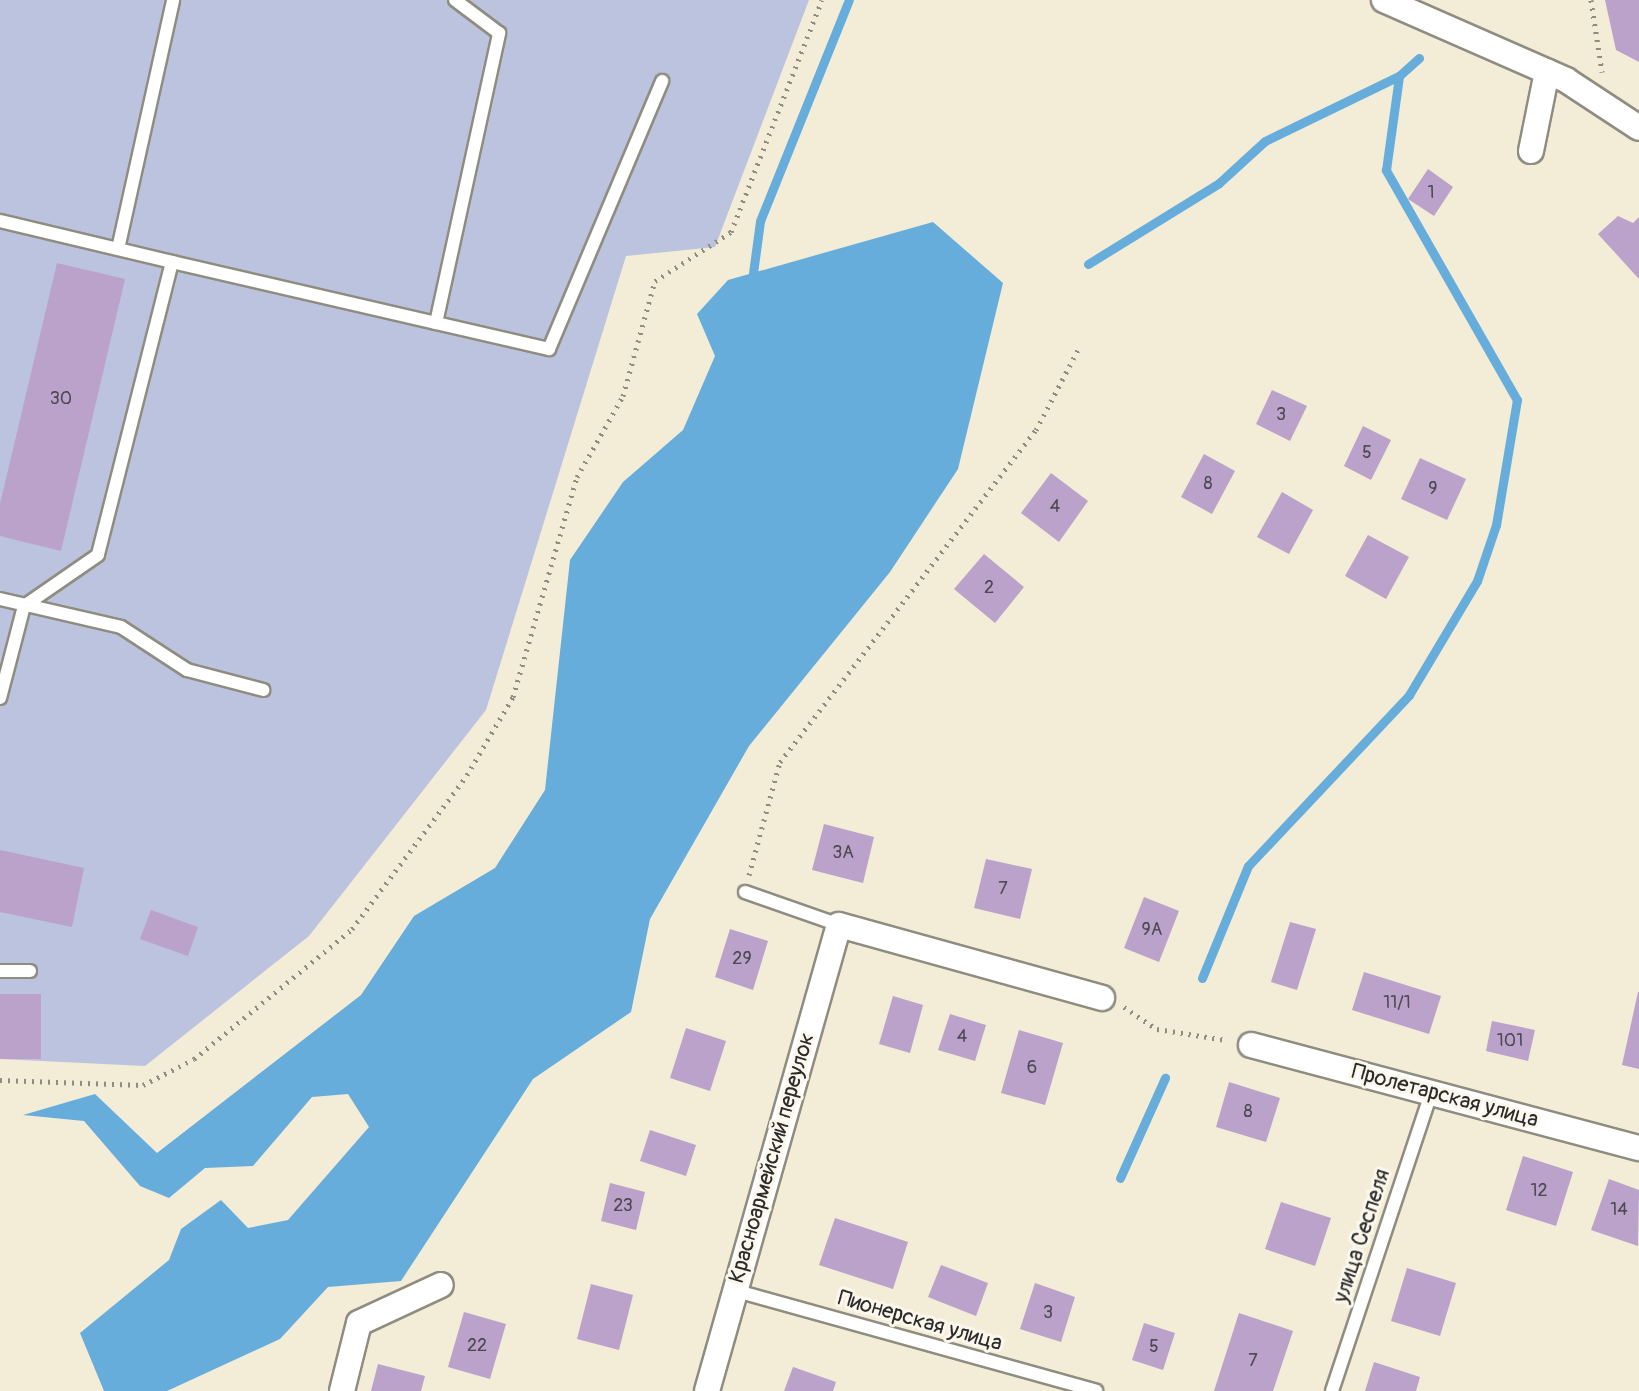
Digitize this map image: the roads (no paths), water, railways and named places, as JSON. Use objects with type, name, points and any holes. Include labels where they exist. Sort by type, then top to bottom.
[{"type":"street","points":[[1384,0],[1547,72],[1639,128]]},
{"type":"street","points":[[1531,151],[1547,72]]},
{"type":"street","points":[[839,925],[1102,998]]},
{"type":"street","name":"Красноармейский переулок","points":[[707,1391],[733,1290],[839,925]]},
{"type":"street","name":"Пролетарская улица","points":[[1251,1045],[1639,1148]]},
{"type":"street","points":[[342,1391],[359,1323],[441,1285]]},
{"type":"lane","points":[[118,249],[173,0]]},
{"type":"lane","points":[[436,323],[499,33],[455,0]]},
{"type":"lane","points":[[0,221],[549,349],[662,81]]},
{"type":"lane","points":[[0,698],[24,606],[98,555],[172,262]]},
{"type":"lane","points":[[0,599],[121,627],[187,670],[263,690]]},
{"type":"lane","points":[[745,892],[839,925]]},
{"type":"lane","points":[[0,971],[30,971]]},
{"type":"lane","name":"улица Сеспеля","points":[[1332,1391],[1431,1093]]},
{"type":"lane","name":"Пионерская улица","points":[[733,1290],[1096,1391]]},
{"type":"water","points":[[933,222],[1003,283],[958,469],[890,572],[749,746],[650,919],[631,1012],[533,1079],[401,1281],[328,1287],[280,1339],[167,1391],[104,1391],[80,1333],[169,1260],[181,1229],[221,1200],[248,1228],[288,1220],[369,1127],[348,1094],[312,1097],[253,1166],[205,1168],[169,1198],[140,1186],[84,1121],[23,1115],[95,1094],[157,1153],[361,995],[414,916],[495,868],[545,790],[570,560],[623,482],[683,430],[715,356],[697,314],[728,280]]},
{"type":"waterway","points":[[753,273],[760,221],[849,0]]},
{"type":"waterway","points":[[1088,264],[1219,183],[1265,141],[1399,76],[1419,58]]},
{"type":"waterway","points":[[1202,978],[1248,866],[1409,695],[1477,581],[1496,525],[1517,400],[1386,170],[1399,76]]},
{"type":"waterway","points":[[1120,1178],[1165,1078]]}]
